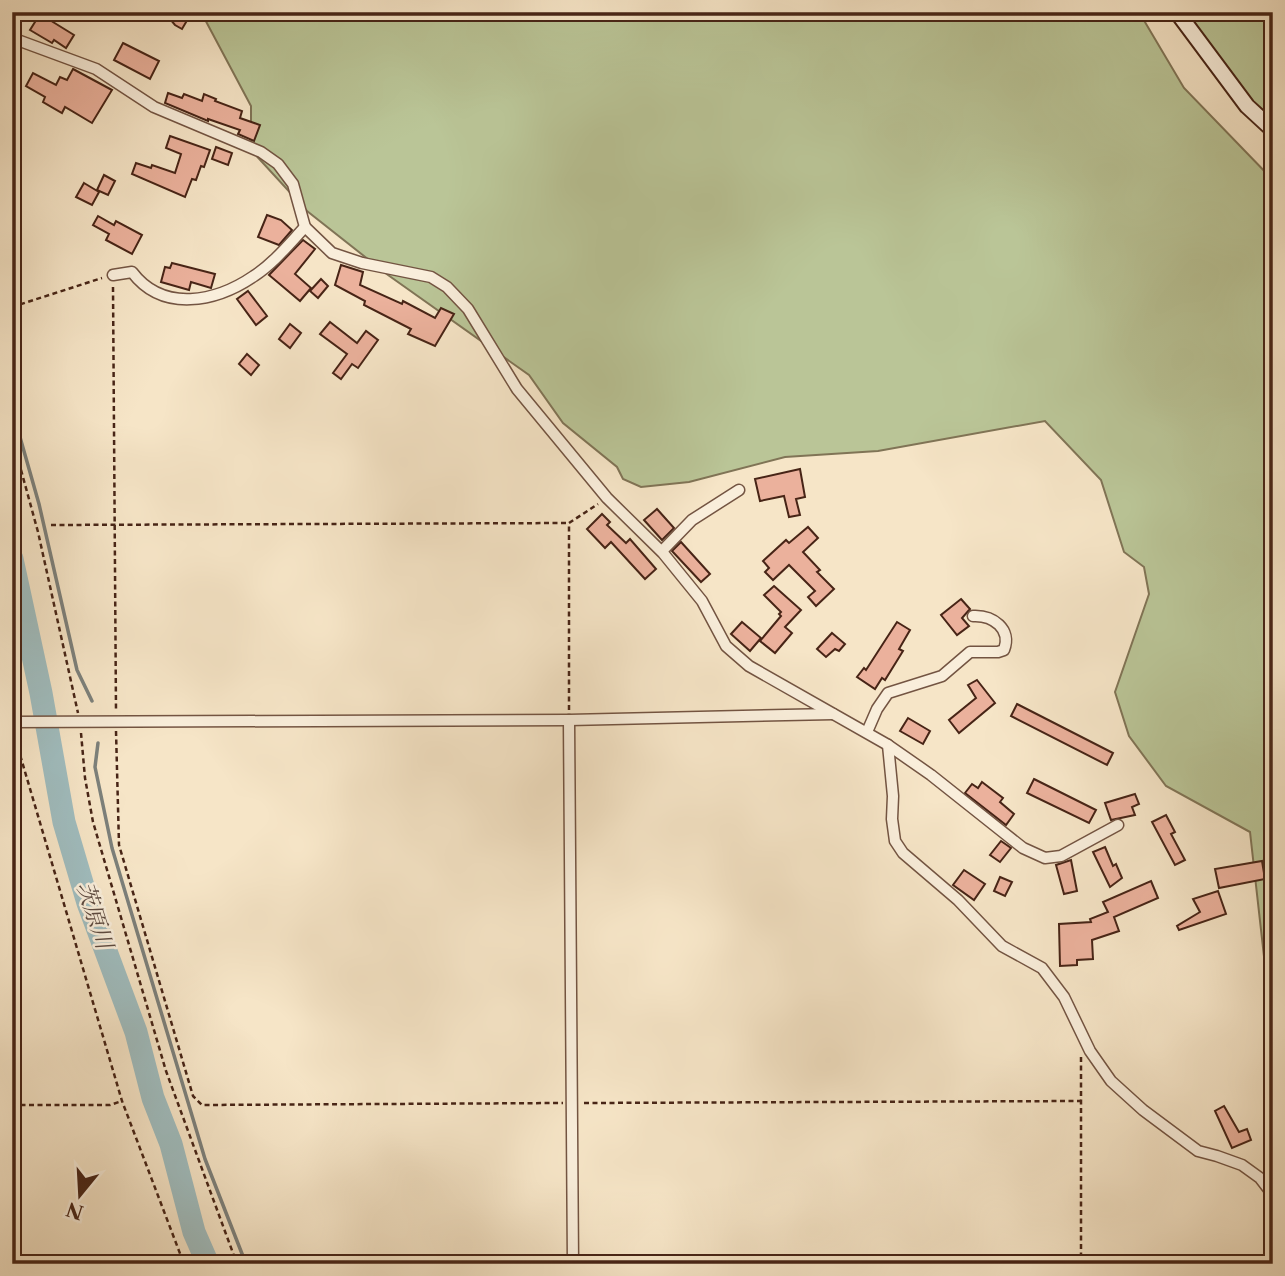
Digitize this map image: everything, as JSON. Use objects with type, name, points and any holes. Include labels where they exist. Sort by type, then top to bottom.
[{"type":"street","points":[[1177,12],[1247,106],[1273,131]]},
{"type":"street","points":[[12,38],[96,69],[154,107],[261,152],[278,164],[293,184],[305,226],[332,253],[374,267],[431,277],[447,287],[468,309],[517,389],[607,498],[662,551],[702,601],[726,646],[749,666],[888,745],[931,775],[1023,848],[1045,858],[1060,856],[1118,824]]},
{"type":"street","points":[[113,275],[132,272],[142,285],[170,298],[201,298],[256,276],[278,257],[305,226]]},
{"type":"street","points":[[662,551],[692,520],[739,490]]},
{"type":"street","points":[[867,733],[877,709],[888,693],[942,676],[971,652],[1004,650],[1007,641],[1003,628],[992,619],[973,616]]},
{"type":"street","points":[[14,724],[569,720],[834,714]]},
{"type":"street","points":[[569,720],[573,1264]]},
{"type":"street","points":[[888,745],[895,841],[903,853],[958,900],[1002,947],[1042,968],[1065,997],[1084,1041],[1111,1080],[1143,1110],[1198,1151],[1242,1165],[1260,1178],[1273,1195]]},
{"type":"path","points":[[12,307],[113,275],[119,845],[197,1102],[1081,1101]]},
{"type":"path","points":[[12,437],[38,532],[78,722],[93,822],[166,1071],[236,1264]]},
{"type":"path","points":[[51,525],[569,523],[607,498]]},
{"type":"path","points":[[569,523],[569,720]]},
{"type":"path","points":[[14,724],[122,1101],[184,1264]]},
{"type":"path","points":[[1081,1264],[1081,1048],[1084,1041]]},
{"type":"path","points":[[12,1105],[110,1105],[122,1101]]},
{"type":"green space","points":[[201,12],[1139,12],[1184,88],[1273,180],[1273,1008],[1268,992],[1250,832],[1166,786],[1129,736],[1115,692],[1149,594],[1144,567],[1124,552],[1101,480],[1045,421],[878,451],[785,457],[689,482],[641,487],[623,479],[617,467],[563,423],[529,375],[388,275],[307,211],[251,150],[251,106]]},
{"type":"green space","points":[[1177,12],[1273,12],[1273,130]]},
{"type":"building","points":[[164,12],[192,12],[182,29]]},
{"type":"building","points":[[40,14],[74,35],[66,48],[30,30]]},
{"type":"building","points":[[123,43],[159,61],[150,79],[114,60]]},
{"type":"building","points":[[73,69],[112,90],[92,123],[65,107],[62,113],[43,102],[45,97],[26,86],[33,73],[56,85],[60,77],[67,80]]},
{"type":"building","points":[[168,93],[182,98],[184,94],[202,101],[204,94],[242,111],[240,118],[260,125],[254,141],[238,134],[240,130],[208,121],[165,103]]},
{"type":"building","points":[[170,136],[210,150],[204,167],[201,166],[196,180],[192,179],[185,197],[132,174],[136,163],[175,173],[181,154],[166,148]]},
{"type":"building","points":[[216,147],[232,153],[228,165],[212,159]]},
{"type":"building","points":[[104,175],[115,181],[108,195],[97,190]]},
{"type":"building","points":[[84,183],[99,192],[92,205],[76,197]]},
{"type":"building","points":[[267,215],[281,220],[292,230],[279,245],[258,237]]},
{"type":"building","points":[[98,216],[114,225],[116,221],[142,235],[132,254],[106,240],[109,234],[93,225]]},
{"type":"building","points":[[303,240],[315,249],[295,274],[311,288],[300,301],[269,275]]},
{"type":"building","points":[[172,263],[215,274],[211,288],[191,282],[189,290],[161,282],[165,267],[170,268]]},
{"type":"building","points":[[341,265],[363,272],[360,285],[402,304],[403,301],[435,318],[441,308],[454,314],[435,346],[408,334],[411,329],[364,305],[365,301],[335,285]]},
{"type":"building","points":[[321,279],[328,286],[318,298],[310,291]]},
{"type":"building","points":[[248,291],[267,316],[256,325],[237,299]]},
{"type":"building","points":[[330,322],[357,343],[366,331],[378,340],[358,368],[352,364],[341,379],[333,373],[347,354],[320,334]]},
{"type":"building","points":[[290,324],[301,333],[290,348],[279,339]]},
{"type":"building","points":[[247,354],[259,365],[251,375],[239,364]]},
{"type":"building","points":[[800,469],[805,497],[796,499],[800,515],[789,517],[784,496],[760,501],[755,479]]},
{"type":"building","points":[[657,509],[674,528],[662,540],[644,520]]},
{"type":"building","points":[[602,514],[610,522],[607,525],[626,543],[630,539],[656,569],[645,579],[611,542],[605,548],[587,529]]},
{"type":"building","points":[[808,527],[818,538],[803,552],[820,570],[817,572],[834,589],[816,606],[808,597],[815,591],[789,565],[773,580],[765,572],[769,568],[763,561],[786,540],[789,543]]},
{"type":"building","points":[[681,542],[710,574],[701,582],[672,551]]},
{"type":"building","points":[[774,586],[801,610],[785,627],[792,633],[775,653],[760,641],[781,616],[781,612],[764,595]]},
{"type":"building","points":[[961,599],[970,609],[962,618],[969,626],[957,635],[941,615]]},
{"type":"building","points":[[742,622],[761,638],[750,651],[731,634]]},
{"type":"building","points":[[897,622],[910,630],[899,649],[903,651],[885,680],[882,678],[875,689],[857,677],[864,668],[866,670]]},
{"type":"building","points":[[832,633],[845,644],[839,651],[835,649],[826,657],[817,649]]},
{"type":"building","points":[[977,680],[995,703],[959,733],[949,720],[976,698],[968,685]]},
{"type":"building","points":[[1017,704],[1113,753],[1107,765],[1011,716]]},
{"type":"building","points":[[908,718],[930,731],[923,744],[900,731]]},
{"type":"building","points":[[1034,779],[1096,810],[1089,823],[1027,793]]},
{"type":"building","points":[[982,782],[1003,798],[1000,802],[1014,814],[1006,825],[965,793],[972,784],[978,788]]},
{"type":"building","points":[[1135,794],[1139,804],[1132,807],[1135,815],[1111,820],[1105,803]]},
{"type":"building","points":[[1166,815],[1175,832],[1171,834],[1185,860],[1175,865],[1152,822]]},
{"type":"building","points":[[1001,841],[1011,848],[1000,862],[990,855]]},
{"type":"building","points":[[1105,847],[1113,866],[1116,864],[1122,878],[1110,887],[1093,852]]},
{"type":"building","points":[[1071,860],[1077,891],[1064,894],[1056,865]]},
{"type":"building","points":[[1262,861],[1265,879],[1219,888],[1215,869]]},
{"type":"building","points":[[964,870],[985,884],[974,900],[953,885]]},
{"type":"building","points":[[1000,877],[1012,882],[1005,896],[994,891]]},
{"type":"building","points":[[1151,881],[1158,898],[1114,917],[1119,931],[1092,940],[1093,959],[1077,960],[1077,965],[1060,966],[1059,924],[1091,922],[1090,919],[1108,912],[1103,902]]},
{"type":"building","points":[[1218,891],[1226,914],[1179,930],[1177,926],[1200,912],[1193,899]]},
{"type":"building","points":[[1224,1106],[1239,1132],[1247,1129],[1251,1140],[1232,1148],[1215,1111]]},
{"type":"waterway","points":[[12,409],[39,504],[77,670],[92,701]]},
{"type":"waterway","name":"茨原川","points":[[12,559],[41,693],[64,822],[88,903],[136,1032],[153,1098],[171,1144],[194,1232],[208,1264]]},
{"type":"waterway","points":[[98,743],[95,767],[112,848],[205,1159],[246,1264]]}]
